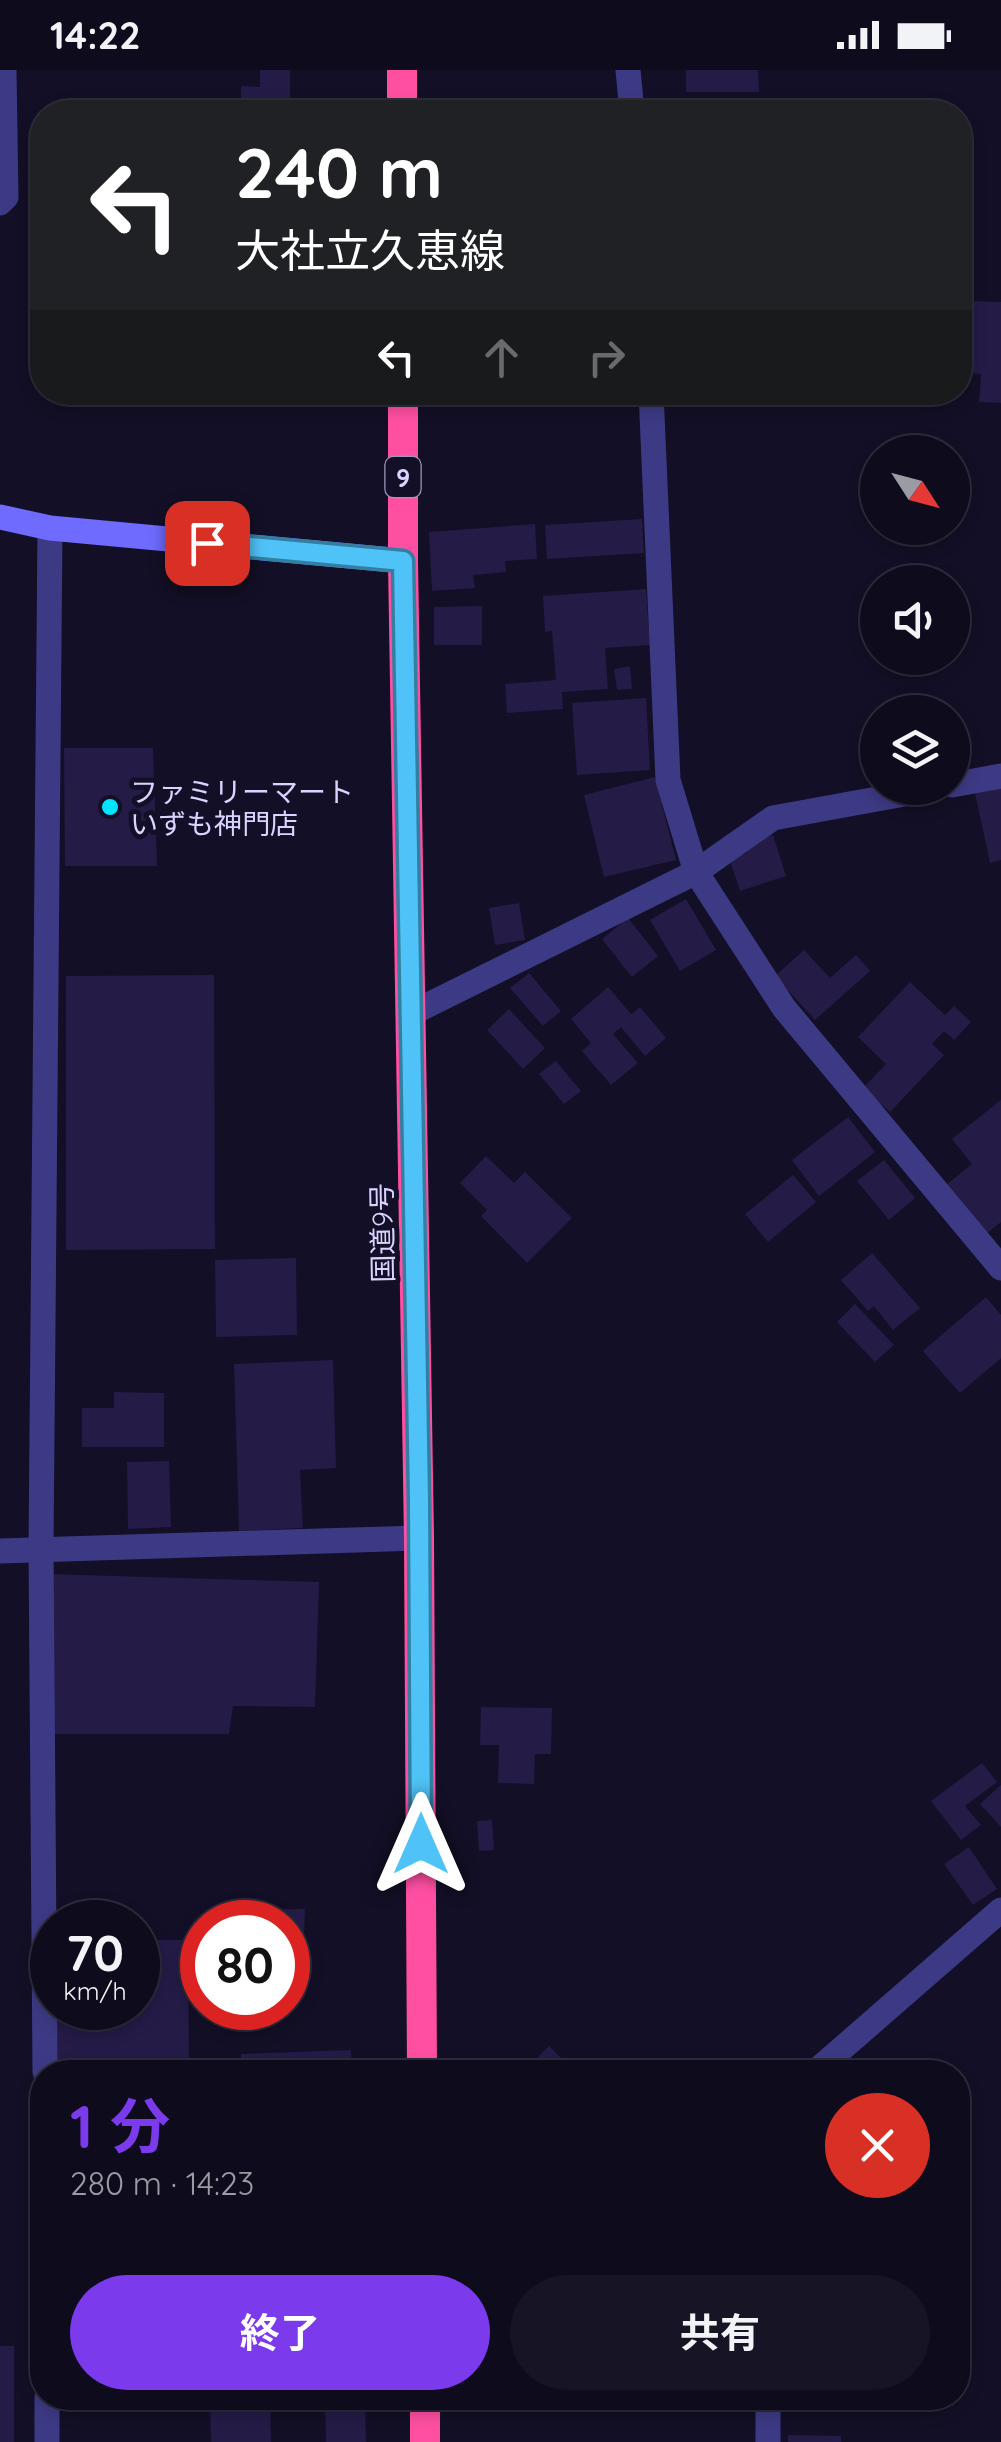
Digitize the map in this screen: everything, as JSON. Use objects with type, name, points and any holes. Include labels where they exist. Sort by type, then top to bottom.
[{"type":"highway","points":[[402,70],[402,100]]},
{"type":"highway","name":"国道9号","points":[[402,405],[419,1538],[422,2060]]},
{"type":"highway","points":[[424,2410],[425,2442]]},
{"type":"main road","points":[[0,517],[50,528],[403,561]]},
{"type":"street","points":[[0,203],[6,196],[4,70]]},
{"type":"street","points":[[628,70],[631,100]]},
{"type":"street","points":[[652,405],[668,780],[696,872],[784,1008],[1001,1268]]},
{"type":"street","points":[[45,2060],[41,1549],[50,528]]},
{"type":"street","points":[[970,781],[1001,776]]},
{"type":"street","points":[[410,1014],[696,872],[773,818],[860,802]]},
{"type":"street","points":[[0,1551],[419,1538]]},
{"type":"street","points":[[829,2060],[1001,1910]]},
{"type":"street","points":[[47,2410],[47,2442]]},
{"type":"street","points":[[768,2410],[768,2442]]},
{"type":"building","points":[[260,70],[290,70],[290,100],[241,100],[241,86],[260,87]]},
{"type":"building","points":[[686,70],[758,70],[759,92],[686,92]]},
{"type":"building","points":[[973,301],[1001,302],[1001,403],[979,402],[981,374],[972,373]]},
{"type":"building","points":[[642,519],[644,553],[547,559],[545,525]]},
{"type":"building","points":[[535,524],[537,559],[505,561],[506,572],[473,575],[475,588],[432,591],[429,532]]},
{"type":"building","points":[[646,589],[650,645],[605,648],[608,689],[562,692],[563,709],[507,713],[505,684],[556,680],[552,631],[545,632],[543,596]]},
{"type":"building","points":[[482,606],[482,645],[434,645],[434,607]]},
{"type":"building","points":[[630,666],[632,689],[617,690],[614,669]]},
{"type":"building","points":[[646,698],[650,770],[577,775],[572,703]]},
{"type":"building","name":"ファミリーマート いずも神門店","points":[[64,748],[153,748],[157,866],[65,866]]},
{"type":"building","points":[[655,777],[676,860],[604,877],[584,795]]},
{"type":"building","points":[[1001,788],[1001,860],[990,863],[975,793]]},
{"type":"building","points":[[773,835],[786,876],[740,891],[729,858],[747,853],[744,844]]},
{"type":"building","points":[[686,899],[716,950],[680,971],[650,920]]},
{"type":"building","points":[[519,903],[525,940],[495,945],[489,908]]},
{"type":"building","points":[[628,918],[658,956],[632,977],[602,939]]},
{"type":"building","points":[[804,950],[830,978],[856,955],[870,971],[815,1020],[775,976]]},
{"type":"building","points":[[529,973],[561,1011],[543,1026],[510,988]]},
{"type":"building","points":[[214,975],[215,1249],[66,1250],[66,976]]},
{"type":"building","points":[[910,982],[945,1015],[954,1006],[971,1022],[954,1040],[944,1031],[932,1044],[944,1055],[890,1112],[863,1088],[886,1064],[858,1037]]},
{"type":"building","points":[[608,987],[631,1014],[640,1007],[666,1038],[645,1056],[621,1027],[613,1034],[638,1063],[611,1085],[582,1051],[591,1043],[571,1019]]},
{"type":"building","points":[[509,1009],[545,1048],[523,1069],[487,1030]]},
{"type":"building","points":[[556,1061],[581,1091],[564,1104],[539,1074]]},
{"type":"building","points":[[1001,1100],[1001,1222],[985,1235],[946,1185],[972,1164],[952,1139]]},
{"type":"building","points":[[848,1117],[875,1152],[819,1196],[792,1160]]},
{"type":"building","points":[[486,1156],[514,1183],[525,1172],[572,1218],[527,1263],[481,1216],[487,1210],[460,1183]]},
{"type":"building","points":[[884,1160],[915,1198],[889,1220],[857,1181]]},
{"type":"building","points":[[793,1175],[816,1202],[768,1242],[745,1214]]},
{"type":"building","points":[[872,1253],[920,1308],[893,1330],[874,1306],[868,1311],[841,1280]]},
{"type":"building","points":[[296,1258],[297,1335],[216,1337],[215,1260]]},
{"type":"building","points":[[986,1297],[1001,1315],[1001,1358],[960,1393],[923,1351]]},
{"type":"building","points":[[855,1304],[894,1345],[875,1362],[837,1322]]},
{"type":"building","points":[[333,1360],[336,1468],[300,1470],[303,1528],[239,1531],[234,1364]]},
{"type":"building","points":[[114,1392],[164,1393],[164,1447],[82,1447],[82,1408],[114,1408]]},
{"type":"building","points":[[169,1461],[171,1527],[128,1529],[127,1462]]},
{"type":"building","points":[[49,1574],[319,1582],[315,1707],[233,1706],[229,1734],[50,1734]]},
{"type":"building","points":[[481,1707],[552,1708],[551,1754],[535,1754],[534,1784],[498,1783],[499,1745],[480,1745]]},
{"type":"building","points":[[982,1763],[997,1782],[965,1806],[981,1825],[961,1840],[931,1801]]},
{"type":"building","points":[[1001,1785],[1001,1827],[980,1804]]},
{"type":"building","points":[[492,1820],[494,1850],[479,1851],[477,1821]]},
{"type":"building","points":[[969,1847],[997,1889],[973,1905],[944,1864]]},
{"type":"building","points":[[160,1940],[180,1940],[180,2030],[189,2030],[189,2060],[45,2060],[49,2030],[160,2030]]},
{"type":"building","points":[[549,2046],[563,2060],[541,2060],[538,2057]]},
{"type":"building","points":[[351,2050],[351,2060],[241,2060],[241,2054]]},
{"type":"building","points":[[0,2346],[14,2346],[14,2442],[0,2442]]},
{"type":"building","points":[[210,2410],[270,2410],[271,2442],[211,2442]]},
{"type":"building","points":[[325,2410],[365,2410],[366,2442],[326,2442]]},
{"type":"building","points":[[788,2435],[841,2436],[841,2442],[788,2442]]},
{"type":"place","name":"ファミリーマート いずも神門店","points":[[110,807]]},
{"type":"route","points":[[207,543],[403,561],[421,1844]]}]
